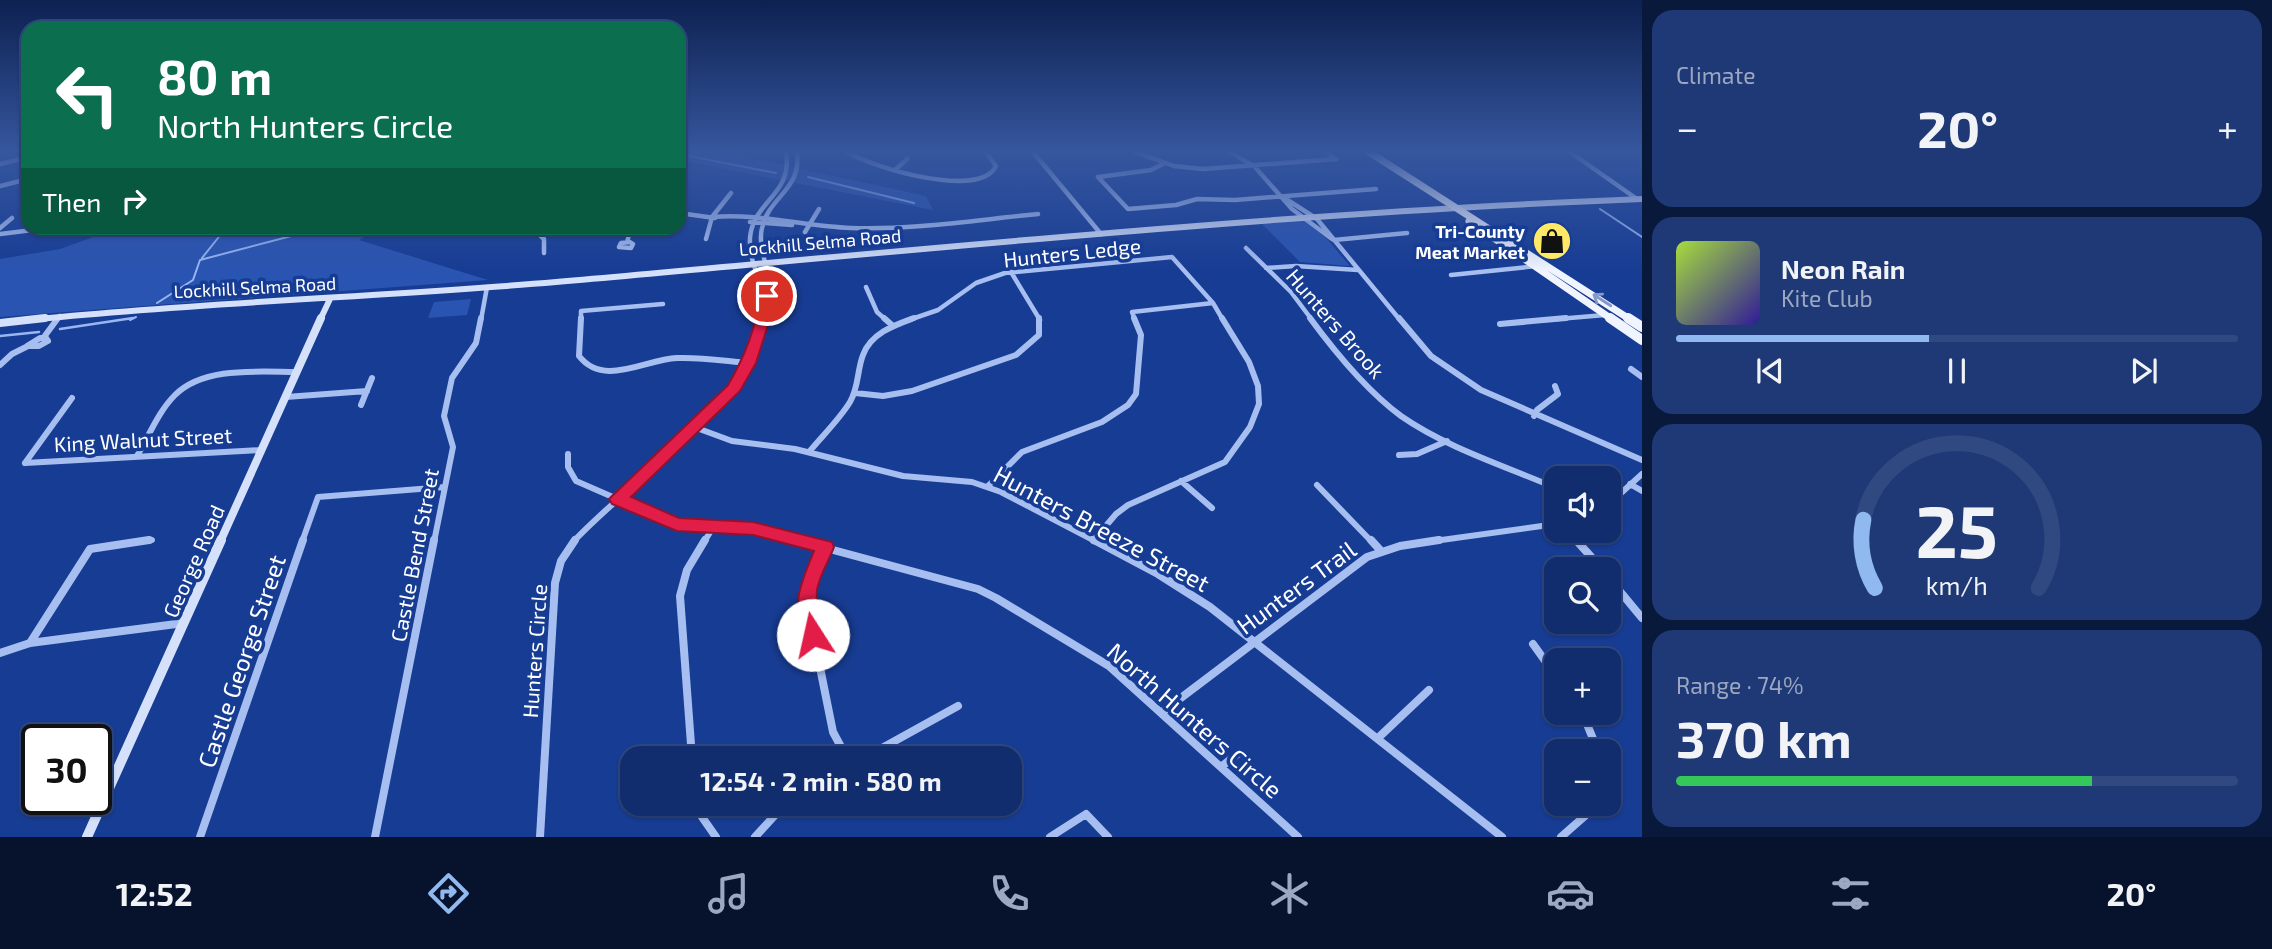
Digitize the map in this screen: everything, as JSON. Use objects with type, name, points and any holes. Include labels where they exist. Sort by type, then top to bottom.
[{"type":"main road","points":[[1429,191],[1642,327]]},
{"type":"main road","name":"Lockhill Selma Road","points":[[0,323],[60,316],[487,287],[1451,205],[1640,198]]},
{"type":"main road","points":[[1451,205],[1457,213],[1642,340]]},
{"type":"main road","points":[[296,300],[322,305],[323,314],[342,302],[373,296]]},
{"type":"main road","name":"George Road","points":[[87,837],[330,299]]},
{"type":"street","points":[[767,296],[753,264],[749,242],[753,220],[775,191]]},
{"type":"street","points":[[765,221],[787,191]]},
{"type":"street","points":[[1065,191],[1101,234]]},
{"type":"street","points":[[1111,191],[1128,209],[1176,205],[1197,199],[1283,197],[1352,191]]},
{"type":"street","points":[[1278,191],[1304,217],[1334,240],[1407,233]]},
{"type":"street","points":[[706,239],[712,217],[731,193]]},
{"type":"street","points":[[1283,197],[1312,216],[1442,366],[1482,392],[1642,460]]},
{"type":"street","points":[[805,232],[806,224],[820,209]]},
{"type":"street","points":[[686,214],[867,229],[1038,214]]},
{"type":"street","points":[[2,225],[12,218]]},
{"type":"street","name":"Hunters Circle","points":[[540,837],[556,576],[569,548],[734,388],[749,363],[765,312],[769,284],[762,241],[765,221]]},
{"type":"street","points":[[0,234],[21,231]]},
{"type":"street","points":[[540,235],[544,239],[544,253]]},
{"type":"street","points":[[627,242],[629,235]]},
{"type":"street","name":"Hunters Brook","points":[[1245,248],[1291,292],[1335,352],[1381,398],[1411,422],[1447,441],[1544,483]]},
{"type":"street","name":"Hunters Ledge","points":[[809,452],[845,411],[855,393],[865,349],[878,335],[893,326],[938,310],[976,283],[1011,272],[1172,257],[1213,303]]},
{"type":"street","points":[[1451,275],[1548,265]]},
{"type":"street","points":[[1266,268],[1296,266],[1358,271]]},
{"type":"street","points":[[855,393],[883,396],[912,391],[1008,359],[1024,349],[1039,335],[1040,320],[1011,272]]},
{"type":"street","name":"Castle Bend Street","points":[[375,837],[453,447],[444,416],[456,370],[476,343],[487,287]]},
{"type":"street","points":[[866,287],[877,312],[893,326]]},
{"type":"street","points":[[988,486],[1021,453],[1114,416],[1129,406],[1136,394],[1142,335],[1132,312],[1213,303],[1254,374],[1259,404],[1250,427],[1230,457],[1219,466],[1121,509],[1093,541]]},
{"type":"street","points":[[663,304],[580,311],[579,356],[585,366],[595,370],[627,369],[670,358],[749,363]]},
{"type":"street","points":[[1500,324],[1605,315]]},
{"type":"street","points":[[0,365],[12,354],[28,346],[32,340],[44,337],[60,316]]},
{"type":"street","points":[[1631,369],[1642,377]]},
{"type":"street","points":[[137,456],[173,398],[185,387],[207,378],[297,372]]},
{"type":"street","points":[[361,405],[372,378]]},
{"type":"street","points":[[1534,416],[1537,410],[1558,394],[1555,386]]},
{"type":"street","points":[[286,397],[367,391]]},
{"type":"street","name":"King Walnut Street","points":[[72,398],[25,463],[262,450]]},
{"type":"street","name":"Hunters Breeze Street","points":[[694,427],[732,441],[782,446],[903,476],[964,481],[988,486],[1184,590],[1378,738],[1502,837]]},
{"type":"street","points":[[1399,455],[1417,454],[1447,441]]},
{"type":"street","name":"North Hunters Circle","points":[[568,454],[568,467],[576,481],[677,524],[753,528],[978,589],[996,598],[1096,657],[1298,837]]},
{"type":"street","points":[[1621,493],[1642,474]]},
{"type":"street","points":[[1181,481],[1212,508]]},
{"type":"street","points":[[1630,484],[1642,491]]},
{"type":"street","points":[[1317,485],[1381,551]]},
{"type":"street","name":"Castle George Street","points":[[200,837],[318,498],[445,487]]},
{"type":"street","points":[[691,746],[680,596],[687,570],[714,526]]},
{"type":"street","name":"Hunters Trail","points":[[1161,713],[1352,566],[1381,551],[1544,526]]},
{"type":"street","points":[[30,643],[90,548],[152,540]]},
{"type":"street","points":[[1578,543],[1591,557]]},
{"type":"street","points":[[825,547],[810,580],[807,603],[833,732],[841,746]]},
{"type":"street","points":[[1621,593],[1642,618]]},
{"type":"street","points":[[0,653],[30,643],[184,623]]},
{"type":"street","points":[[1533,644],[1544,659]]},
{"type":"street","points":[[1378,738],[1429,690]]},
{"type":"street","points":[[886,746],[958,706]]},
{"type":"street","points":[[1221,767],[1240,752]]},
{"type":"street","points":[[1050,837],[1086,814],[1108,837]]},
{"type":"street","points":[[702,816],[716,837]]},
{"type":"street","points":[[755,837],[774,816]]},
{"type":"street","points":[[1562,837],[1585,816]]},
{"type":"shaded area","points":[[837,191],[903,191],[926,196],[933,210]]},
{"type":"shaded area","points":[[1304,220],[1327,239],[1350,266],[1300,262],[1262,224]]},
{"type":"shaded area","points":[[99,235],[367,235],[359,240],[488,280],[0,317],[0,259],[60,249]]},
{"type":"shaded area","points":[[471,299],[467,315],[428,318],[434,302]]},
{"type":"waterway","points":[[865,191],[914,203]]},
{"type":"waterway","points":[[1600,209],[1642,237]]},
{"type":"waterway","points":[[202,258],[220,235]]},
{"type":"waterway","points":[[157,303],[193,280],[200,260],[295,235]]},
{"type":"waterway","points":[[130,320],[136,317]]},
{"type":"waterway","points":[[60,329],[133,318]]},
{"type":"waterway","points":[[0,336],[39,332]]},
{"type":"place","name":"Tri-County Meat Market","points":[[1552,241]]},
{"type":"route","points":[[767,296],[765,312],[749,363],[734,388],[618,499],[677,524],[753,528],[825,547],[808,588],[807,603],[813,635]]}]
